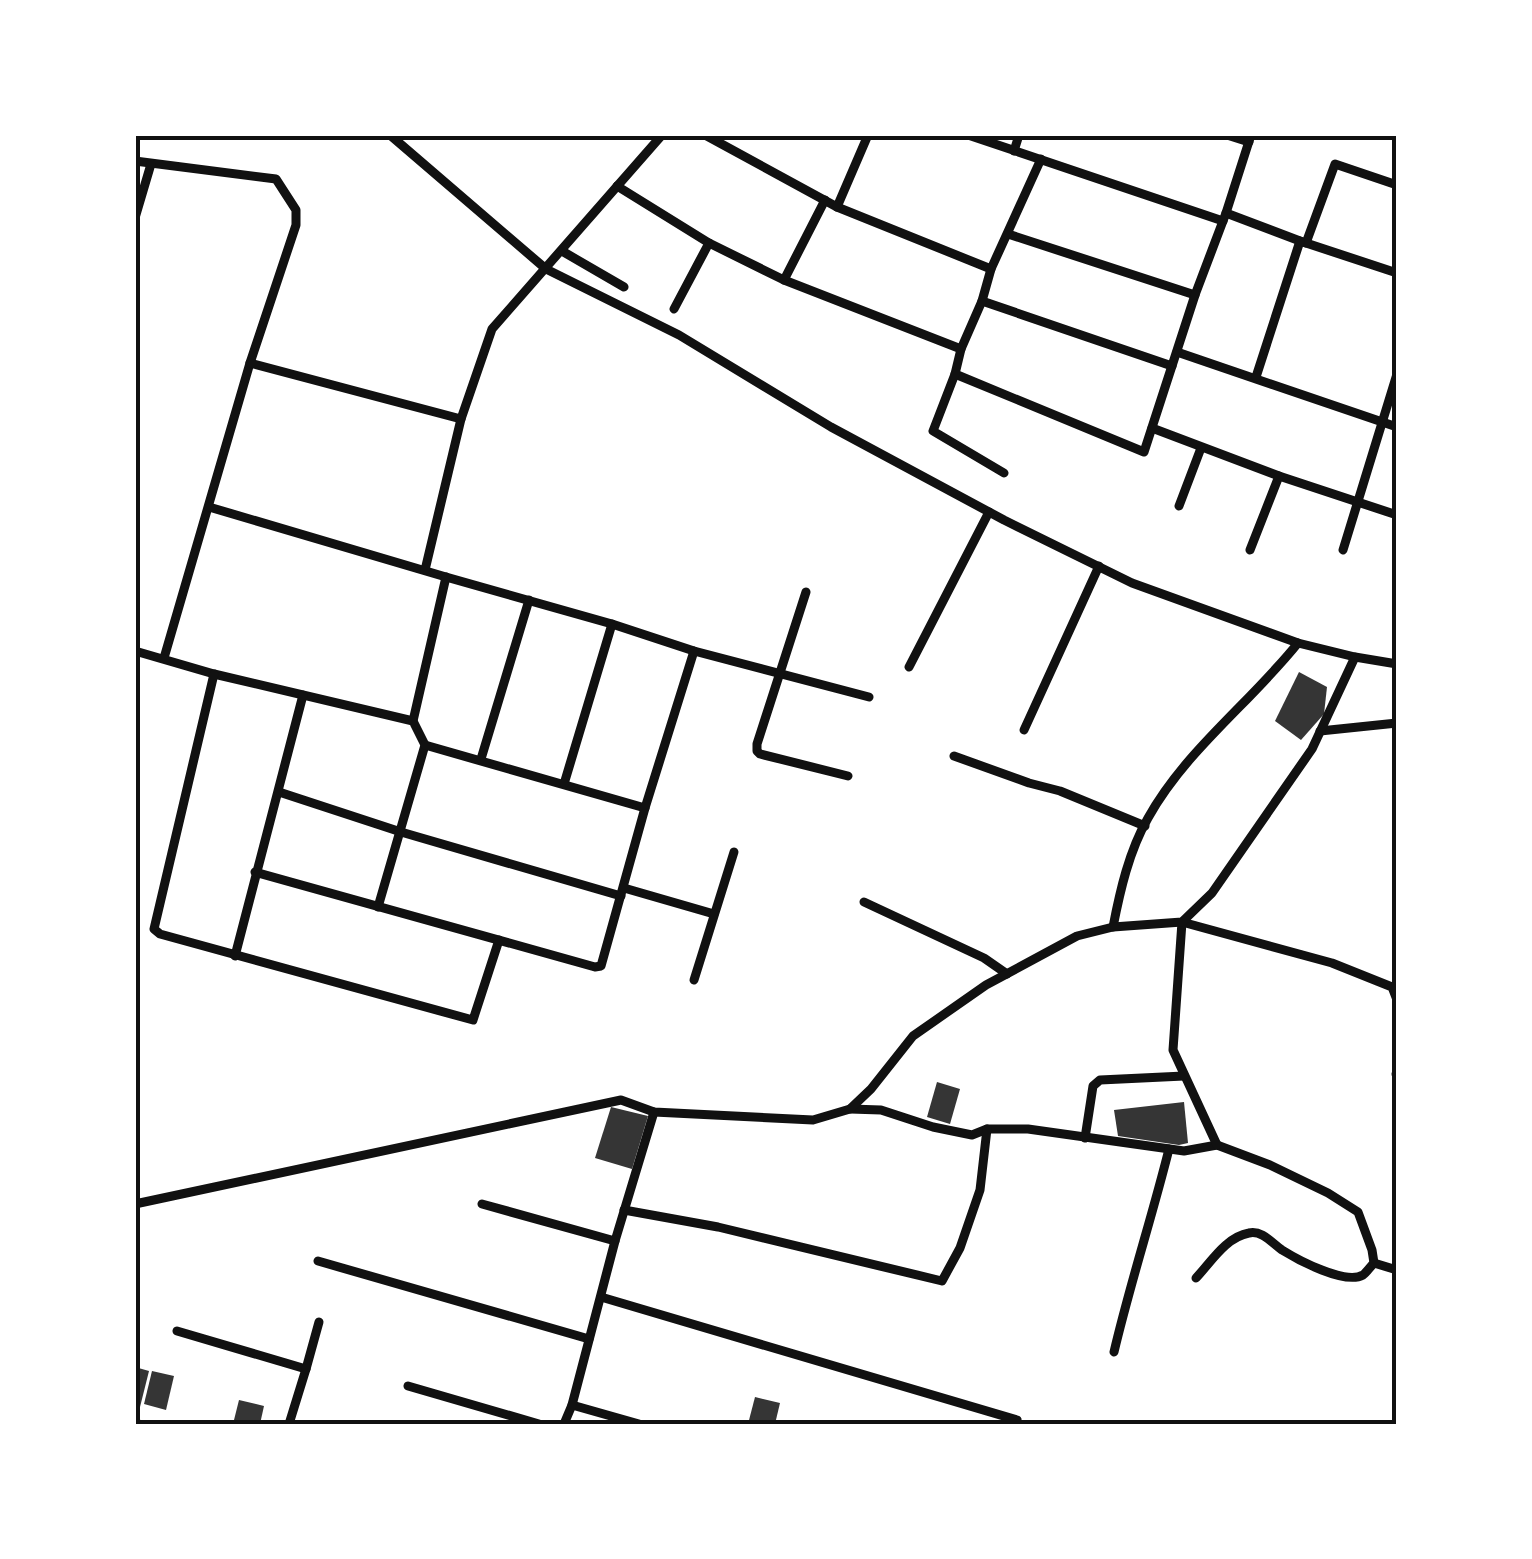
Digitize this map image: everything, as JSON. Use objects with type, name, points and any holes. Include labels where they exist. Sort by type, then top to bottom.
[{"type":"street","points":[[390,135],[546,269],[679,335],[831,427],[989,512],[1132,583],[1298,643],[1397,664]]},
{"type":"street","points":[[425,570],[461,419],[492,329],[662,135]]},
{"type":"street","points":[[705,135],[836,207],[991,269]]},
{"type":"street","points":[[836,207],[868,135]]},
{"type":"street","points":[[968,135],[1397,273]]},
{"type":"street","points":[[1014,151],[1019,135]]},
{"type":"street","points":[[955,374],[1144,452],[1250,139],[1227,135]]},
{"type":"street","points":[[1004,473],[933,431],[991,269],[1041,159]]},
{"type":"street","points":[[135,161],[276,179],[296,210],[296,225],[250,363],[164,658]]},
{"type":"street","points":[[135,218],[151,164]]},
{"type":"street","points":[[1256,377],[1335,164],[1397,185]]},
{"type":"street","points":[[617,186],[708,243],[784,280],[961,349]]},
{"type":"street","points":[[784,280],[824,200]]},
{"type":"street","points":[[1008,234],[1195,295]]},
{"type":"street","points":[[674,308],[708,243]]},
{"type":"street","points":[[562,251],[624,287]]},
{"type":"street","points":[[982,301],[1172,366]]},
{"type":"street","points":[[1177,352],[1397,427]]},
{"type":"street","points":[[250,363],[461,419]]},
{"type":"street","points":[[1343,550],[1397,374]]},
{"type":"street","points":[[1152,428],[1397,515]]},
{"type":"street","points":[[1180,506],[1201,448]]},
{"type":"street","points":[[1250,550],[1279,476]]},
{"type":"street","points":[[209,507],[694,651],[869,697]]},
{"type":"street","points":[[909,667],[989,512]]},
{"type":"street","points":[[1024,730],[1099,566]]},
{"type":"street","points":[[378,907],[425,745],[413,721],[446,577]]},
{"type":"street","points":[[806,592],[756,751],[848,776]]},
{"type":"street","points":[[481,760],[529,600]]},
{"type":"street","points":[[564,784],[612,624]]},
{"type":"street","points":[[1112,928],[1132,854],[1144,826],[1190,758],[1298,643]]},
{"type":"street","points":[[135,651],[214,674],[413,721]]},
{"type":"street","points":[[255,872],[601,966],[694,651]]},
{"type":"street","points":[[1217,1145],[1173,1050],[1182,922],[1212,893],[1312,749],[1355,657]]},
{"type":"street","points":[[214,674],[154,929],[235,956],[473,1020],[499,940]]},
{"type":"street","points":[[235,956],[303,695]]},
{"type":"street","points":[[1320,731],[1397,723]]},
{"type":"street","points":[[425,745],[645,808]]},
{"type":"street","points":[[954,756],[1060,791],[1144,826]]},
{"type":"street","points":[[279,792],[401,832],[714,914]]},
{"type":"street","points":[[694,980],[734,852]]},
{"type":"street","points":[[864,902],[984,958],[1006,974]]},
{"type":"street","points":[[850,1109],[913,1036],[1006,974],[1077,936],[1112,928],[1182,922],[1332,962],[1392,987],[1397,1000]]},
{"type":"street","points":[[1086,1138],[1093,1086],[1100,1080],[1184,1076]]},
{"type":"street","points":[[135,1204],[621,1100],[654,1112],[813,1120],[850,1109],[881,1110],[972,1135],[987,1129],[1028,1129],[1169,1149],[1217,1145],[1270,1165],[1358,1212],[1374,1264]]},
{"type":"street","points":[[564,1424],[654,1112]]},
{"type":"street","points":[[624,1210],[718,1227],[942,1282],[960,1248],[980,1190],[987,1129]]},
{"type":"street","points":[[1114,1352],[1169,1149]]},
{"type":"street","points":[[482,1204],[615,1242]]},
{"type":"street","points":[[1196,1278],[1231,1240],[1252,1231],[1299,1260],[1349,1278],[1362,1275],[1374,1264]]},
{"type":"street","points":[[318,1261],[589,1340]]},
{"type":"street","points":[[1374,1264],[1397,1270]]},
{"type":"street","points":[[601,1297],[1031,1424]]},
{"type":"street","points":[[289,1424],[319,1322]]},
{"type":"street","points":[[176,1331],[306,1369]]},
{"type":"street","points":[[408,1386],[539,1424]]},
{"type":"street","points":[[572,1405],[639,1424]]},
{"type":"building","points":[[1299,672],[1327,687],[1324,714],[1301,740],[1275,721]]},
{"type":"building","points":[[937,1082],[960,1089],[950,1124],[927,1117]]},
{"type":"building","points":[[1184,1102],[1188,1143],[1118,1136],[1114,1110]]},
{"type":"building","points":[[611,1107],[648,1116],[632,1169],[595,1158]]},
{"type":"building","points":[[135,1367],[149,1371],[140,1407],[135,1405]]},
{"type":"building","points":[[152,1371],[174,1376],[166,1410],[144,1404]]},
{"type":"building","points":[[755,1397],[780,1403],[775,1424],[748,1424]]},
{"type":"building","points":[[239,1400],[264,1406],[260,1424],[233,1424]]}]
